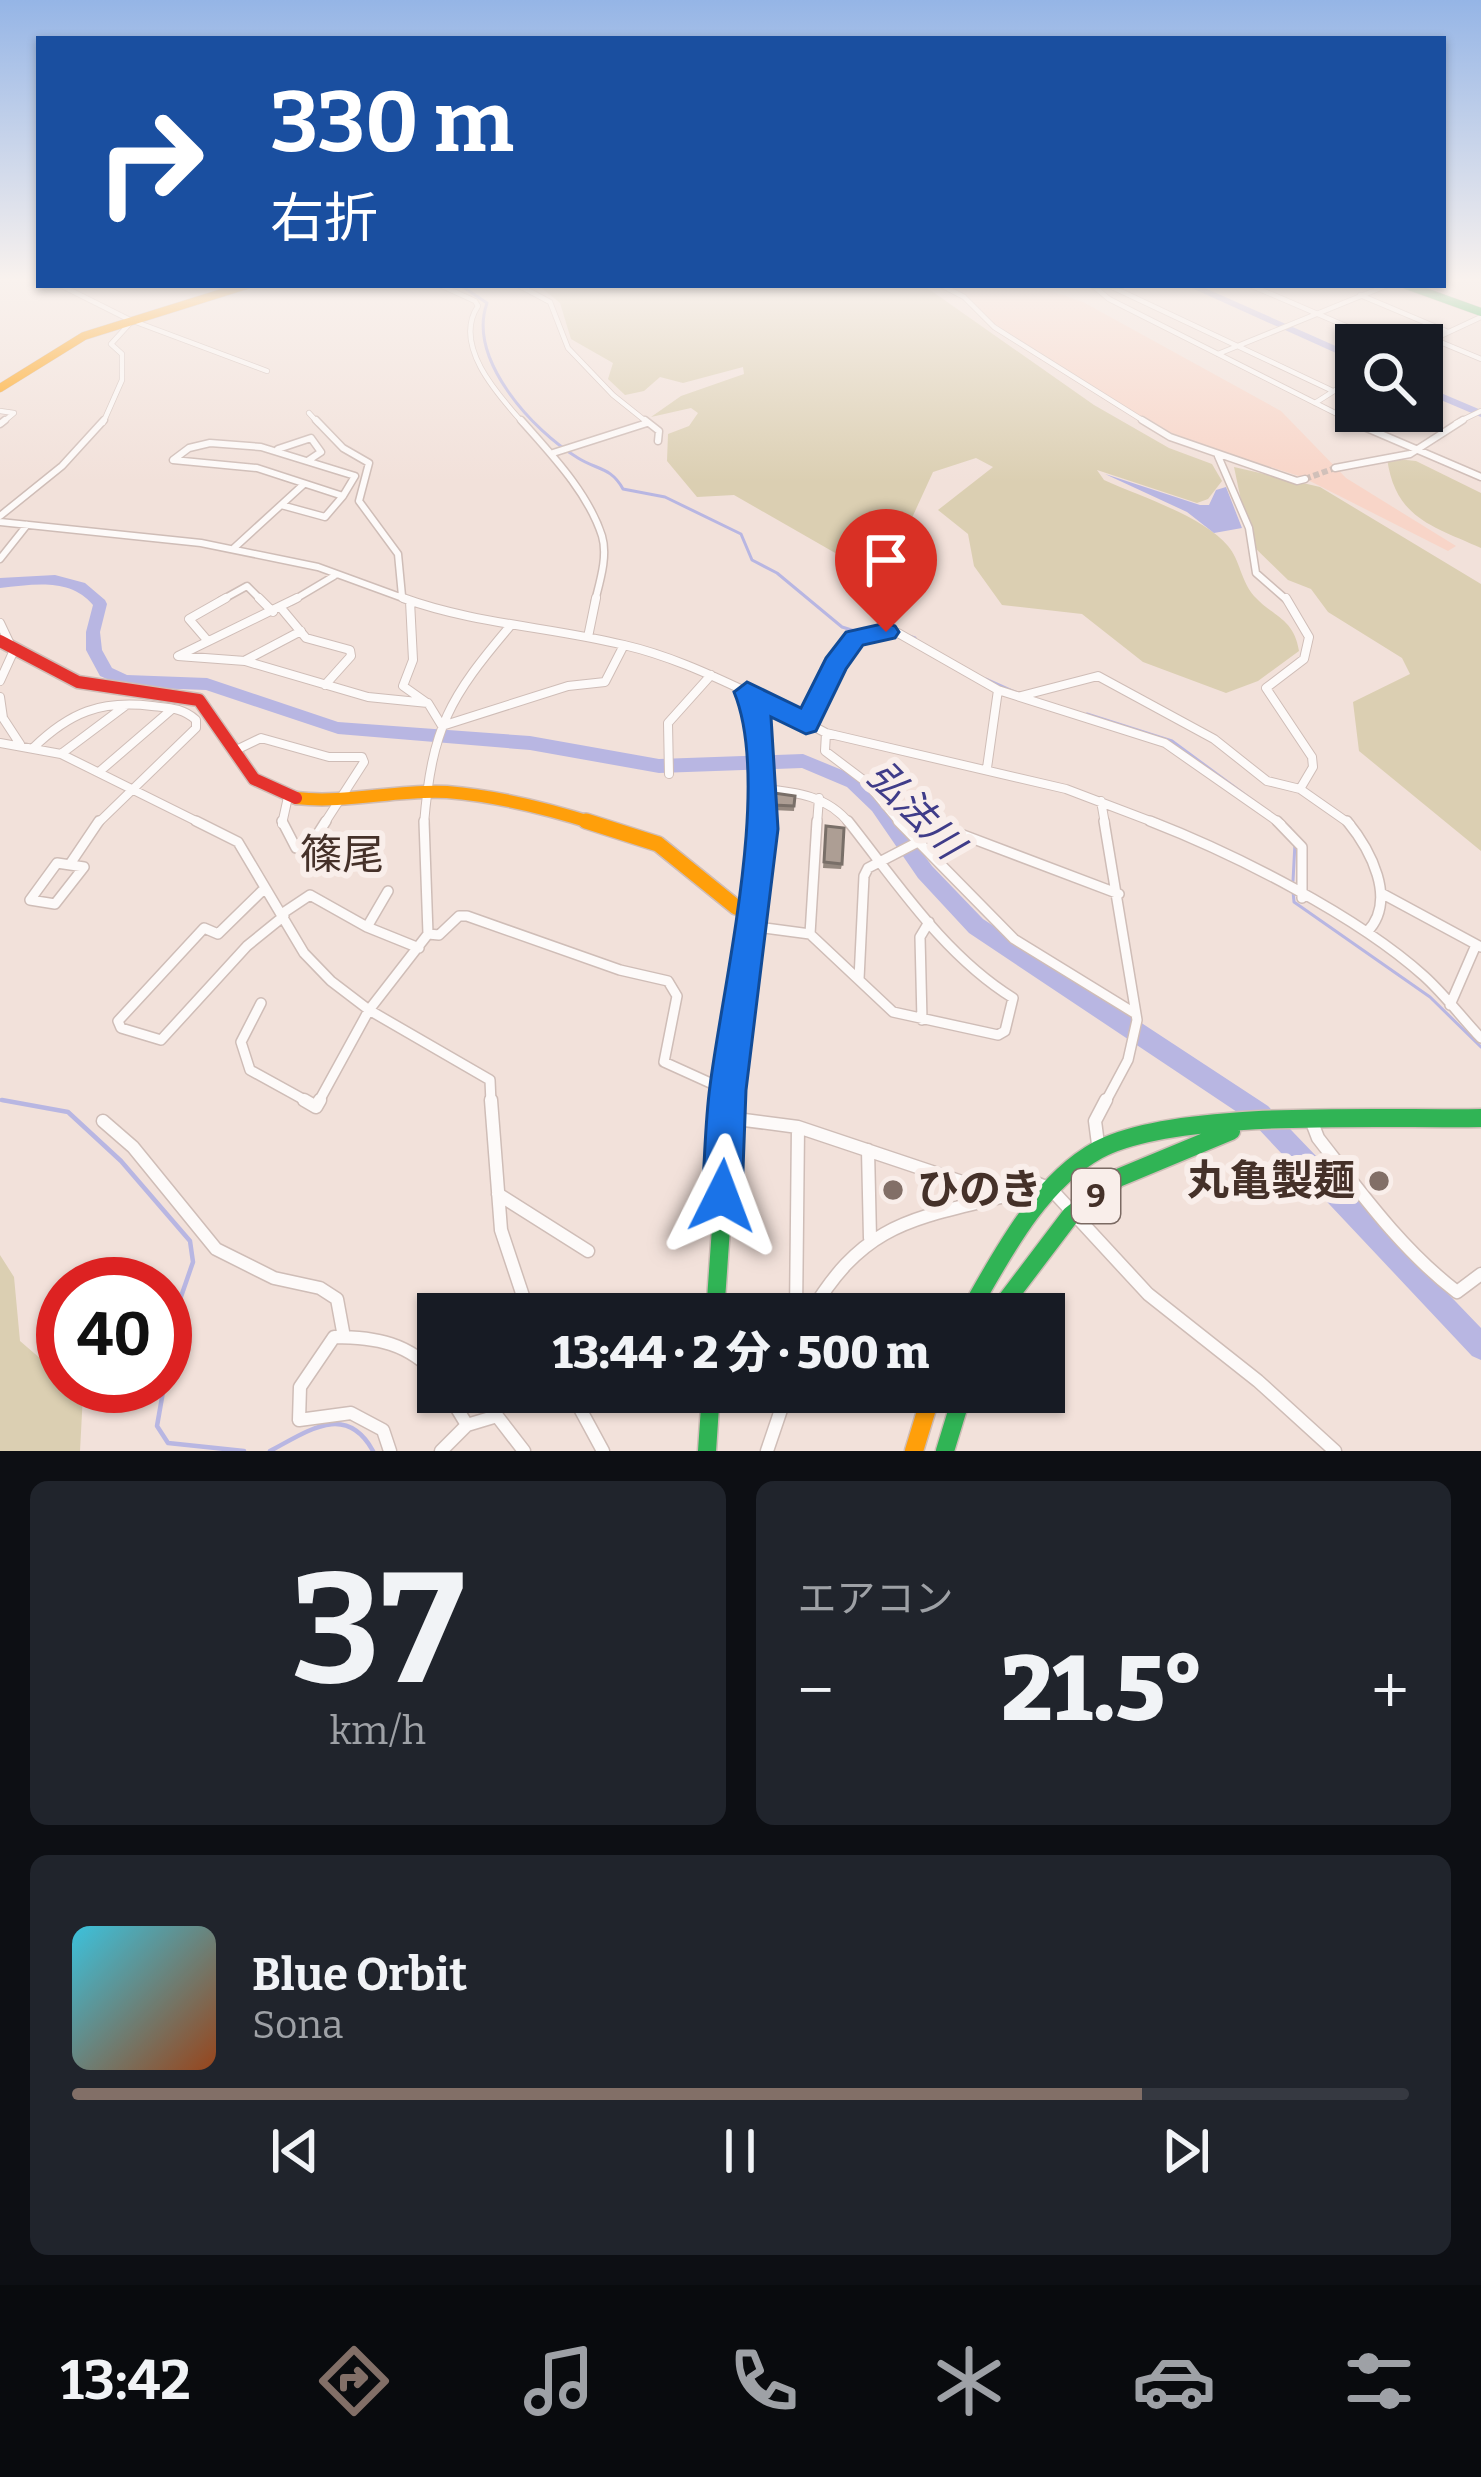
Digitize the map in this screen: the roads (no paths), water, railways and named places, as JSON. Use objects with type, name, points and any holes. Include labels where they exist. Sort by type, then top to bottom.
[{"type":"main road","points":[[0,388],[67,347]]},
{"type":"main road","points":[[8,643],[50,671],[78,682],[199,700],[246,774],[288,797],[341,801],[428,792],[475,793],[649,839],[751,919],[728,1090],[716,1293]]},
{"type":"main road","name":"9","points":[[980,1293],[1001,1256],[1051,1190],[1101,1148],[1180,1128],[1481,1118]]},
{"type":"main road","name":"9","points":[[1012,1293],[1071,1215],[1118,1178],[1235,1129]]},
{"type":"main road","points":[[707,1451],[710,1413]]},
{"type":"main road","points":[[914,1451],[926,1413]]},
{"type":"main road","points":[[945,1451],[957,1413]]},
{"type":"street","points":[[0,519],[81,448],[112,409],[124,358],[114,347]]},
{"type":"street","points":[[205,347],[267,370]]},
{"type":"street","points":[[475,347],[484,379],[552,453],[602,536],[604,559],[588,637]]},
{"type":"street","points":[[567,347],[659,431],[658,441]]},
{"type":"street","points":[[1026,347],[1170,437],[1297,481],[1304,479]]},
{"type":"street","points":[[1201,347],[1314,404],[1481,477]]},
{"type":"street","points":[[1217,355],[1236,347]]},
{"type":"street","points":[[1239,347],[1333,392]]},
{"type":"street","points":[[1452,347],[1481,359]]},
{"type":"street","points":[[1314,404],[1333,392]]},
{"type":"street","points":[[0,411],[14,413],[0,424]]},
{"type":"street","points":[[309,412],[343,448],[369,463],[359,501],[398,554],[406,598],[413,660],[403,686],[428,704],[439,733]]},
{"type":"street","points":[[1335,468],[1414,450],[1439,430],[1479,412]]},
{"type":"street","points":[[552,453],[648,422]]},
{"type":"street","points":[[278,449],[311,439],[321,452],[308,461]]},
{"type":"street","points":[[281,505],[325,518],[343,496],[355,476],[278,449],[198,445],[184,448],[172,460],[257,468],[343,496]]},
{"type":"street","points":[[1217,455],[1249,528],[1256,573],[1268,588],[1286,598],[1309,637],[1304,659],[1265,688],[1312,757],[1313,767],[1300,789]]},
{"type":"street","points":[[232,549],[326,467]]},
{"type":"street","points":[[0,519],[232,549],[319,567],[406,598],[512,625],[624,645],[711,675],[826,733],[1101,799],[1222,849],[1367,932],[1426,979],[1481,1038]]},
{"type":"street","points":[[0,559],[27,525]]},
{"type":"street","points":[[336,576],[277,610],[178,656],[245,661],[368,697],[428,704]]},
{"type":"street","points":[[207,640],[189,619],[247,586],[306,638],[350,650],[351,656],[325,685]]},
{"type":"street","points":[[0,622],[8,643],[0,681]]},
{"type":"street","points":[[261,1003],[241,1042],[250,1070],[316,1107],[369,1010],[428,934],[423,856],[439,733],[479,659],[512,625]]},
{"type":"street","points":[[245,661],[301,631]]},
{"type":"street","points":[[806,724],[836,664],[860,636],[898,633],[998,690],[1166,742],[1282,825],[1302,847],[1302,898]]},
{"type":"street","points":[[439,733],[568,686],[605,682],[624,645]]},
{"type":"street","points":[[1019,697],[1058,688],[1087,673],[1098,676],[1214,739],[1268,781],[1300,789],[1348,823],[1371,856],[1381,893],[1374,926],[1367,932]]},
{"type":"street","points":[[669,774],[668,723],[711,675]]},
{"type":"street","points":[[987,768],[998,690]]},
{"type":"street","points":[[747,692],[757,715],[763,789],[763,829],[751,919],[810,934],[893,1012],[998,1035],[1005,1030],[1013,998],[989,983],[928,922],[839,809],[819,798],[763,789]]},
{"type":"street","points":[[0,697],[3,718],[21,746]]},
{"type":"street","points":[[33,748],[75,709],[93,703],[185,710],[196,720],[196,728],[130,786],[70,864]]},
{"type":"street","points":[[61,754],[126,705]]},
{"type":"street","points":[[99,772],[172,709]]},
{"type":"street","points":[[826,733],[824,751],[866,782],[916,843],[1014,939],[1136,1014]]},
{"type":"street","points":[[233,751],[262,738],[329,758],[362,757],[364,762],[310,846],[296,848],[284,835],[280,813],[288,797]]},
{"type":"street","points":[[0,743],[61,754],[238,842],[304,953],[369,1010],[490,1080],[498,1194],[517,1293]]},
{"type":"street","points":[[810,934],[819,798]]},
{"type":"street","points":[[1101,799],[1136,1014],[1129,1060],[1095,1121],[1094,1137],[1101,1148]]},
{"type":"street","points":[[927,851],[956,845],[958,833],[1119,894]]},
{"type":"street","points":[[859,979],[864,876],[916,843]]},
{"type":"street","points":[[57,863],[70,864],[83,867],[55,904],[30,900],[57,863]]},
{"type":"street","points":[[265,888],[218,934],[204,928],[118,1021],[121,1028],[161,1040],[247,946],[310,895],[367,927],[419,948]]},
{"type":"street","points":[[367,927],[388,891]]},
{"type":"street","points":[[1381,893],[1479,946],[1450,1005]]},
{"type":"street","points":[[428,934],[439,935],[459,916],[466,916],[529,934],[626,973],[666,979],[674,985],[676,996],[664,1062],[728,1090]]},
{"type":"street","points":[[922,1020],[920,937],[928,922]]},
{"type":"street","points":[[727,1118],[798,1127],[986,1190],[1008,1189],[1026,1179],[1051,1190],[1148,1294],[1283,1401],[1335,1451]]},
{"type":"street","points":[[103,1121],[134,1147],[216,1249],[274,1279],[320,1288],[337,1299],[344,1337]]},
{"type":"street","points":[[1313,1125],[1318,1138],[1380,1215],[1443,1283],[1457,1292],[1481,1274]]},
{"type":"street","points":[[796,1293],[798,1127]]},
{"type":"street","points":[[868,1150],[870,1240]]},
{"type":"street","points":[[822,1293],[860,1243],[908,1220],[1013,1194],[1026,1186],[1051,1190]]},
{"type":"street","points":[[498,1194],[588,1251]]},
{"type":"street","points":[[390,1451],[383,1430],[351,1413],[299,1420],[300,1387],[334,1337],[404,1344],[417,1356]]},
{"type":"street","points":[[460,1413],[467,1425]]},
{"type":"street","points":[[583,1413],[604,1451]]},
{"type":"street","points":[[767,1451],[781,1413]]},
{"type":"street","points":[[441,1451],[467,1425],[497,1416],[524,1451]]},
{"type":"water","points":[[1105,474],[1200,505],[1209,505],[1216,490],[1226,487],[1242,528],[1214,533],[1187,512]]},
{"type":"waterway","points":[[486,347],[508,391],[542,430],[608,473],[623,489],[665,497],[741,534],[752,560],[777,573],[842,627],[858,632],[895,631],[915,638]]},
{"type":"waterway","points":[[1328,347],[1335,350]]},
{"type":"waterway","points":[[1443,397],[1481,414]]},
{"type":"waterway","name":"弘法川","points":[[0,583],[55,580],[91,594],[100,604],[94,650],[106,672],[125,681],[207,684],[338,728],[530,743],[659,766],[803,761],[853,782],[878,806],[925,872],[976,926],[1260,1114],[1481,1347]]},
{"type":"waterway","points":[[986,679],[1015,692]]},
{"type":"waterway","points":[[1087,714],[1172,741],[1290,828]]},
{"type":"waterway","points":[[1293,881],[1295,843]]},
{"type":"waterway","points":[[1293,891],[1294,902],[1430,997],[1481,1047]]},
{"type":"waterway","points":[[0,1100],[15,1102]]},
{"type":"waterway","points":[[2,1100],[15,1102]]},
{"type":"waterway","points":[[15,1102],[68,1112],[121,1161],[190,1241],[192,1265]]},
{"type":"waterway","points":[[159,1413],[157,1426],[168,1443],[244,1451]]},
{"type":"waterway","points":[[270,1451],[312,1429],[339,1424],[362,1436],[373,1451]]},
{"type":"tunnel","points":[[1305,479],[1335,468]]},
{"type":"place","name":"丸亀製麺","points":[[1379,1181]]},
{"type":"place","name":"ひのき","points":[[893,1190]]},
{"type":"district","name":"篠尾","points":[[342,855]]}]
